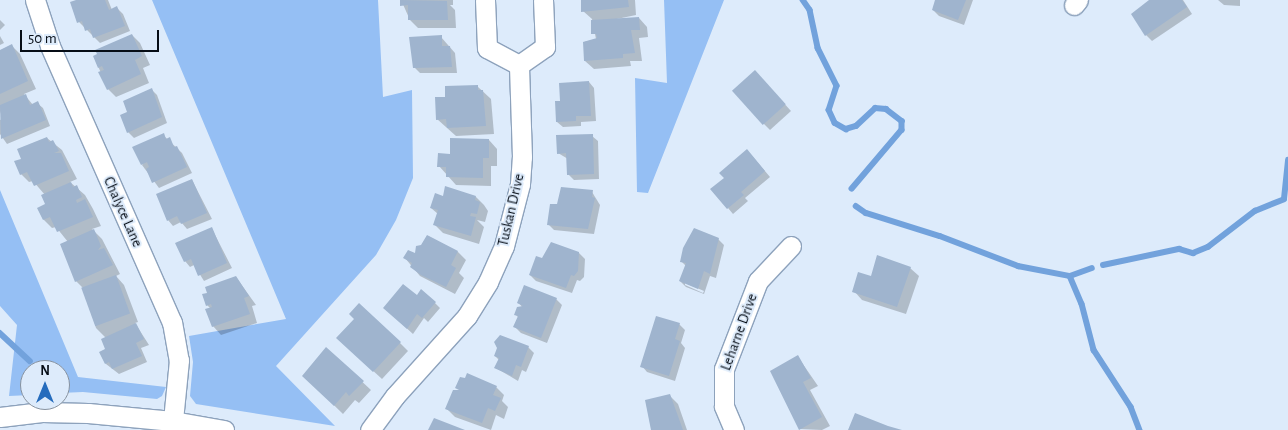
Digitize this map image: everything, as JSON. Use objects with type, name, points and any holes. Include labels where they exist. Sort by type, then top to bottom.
[{"type":"street","name":"Chalyce Lane","points":[[35,0],[50,46],[172,322],[180,360],[173,425]]},
{"type":"street","points":[[485,0],[487,48],[519,65],[545,47],[543,0]]},
{"type":"street","name":"Tuskan Drive","points":[[370,430],[395,396],[468,316],[488,282],[504,246],[520,184],[522,157],[519,65]]},
{"type":"street","name":"Leharne Drive","points":[[734,430],[724,406],[724,369],[758,281],[791,246]]},
{"type":"street","points":[[4,422],[42,412],[88,413],[224,430]]},
{"type":"shaded area","points":[[152,0],[378,0],[383,97],[412,90],[413,178],[396,220],[376,255],[276,366],[335,426],[196,404],[190,396],[193,362],[189,336],[286,319]]},
{"type":"shaded area","points":[[664,0],[724,0],[648,193],[637,192],[635,78],[667,83]]},
{"type":"shaded area","points":[[0,190],[78,377],[166,387],[162,396],[157,399],[83,392],[70,393],[70,360],[20,360],[20,395],[9,396],[17,325],[0,306]]},
{"type":"building","points":[[76,0],[105,0],[109,10],[117,6],[125,26],[93,38],[90,29],[85,31],[82,21],[77,23],[70,2]]},
{"type":"building","points":[[400,0],[447,1],[448,20],[408,20],[408,5],[400,6]]},
{"type":"building","points":[[581,0],[628,0],[629,7],[581,12]]},
{"type":"building","points":[[935,0],[966,0],[958,20],[932,10]]},
{"type":"building","points":[[1149,0],[1182,0],[1187,7],[1145,36],[1131,14]]},
{"type":"building","points":[[639,17],[640,30],[631,30],[635,53],[623,54],[623,58],[584,61],[583,42],[597,38],[596,34],[591,34],[591,20]]},
{"type":"building","points":[[132,34],[142,56],[135,60],[141,74],[107,90],[98,72],[104,70],[102,66],[98,68],[93,56],[97,54],[95,50]]},
{"type":"building","points":[[442,35],[442,46],[450,46],[452,67],[413,68],[409,37]]},
{"type":"building","points":[[12,44],[28,81],[0,94],[0,50]]},
{"type":"building","points":[[755,70],[786,104],[763,125],[732,91]]},
{"type":"building","points":[[589,81],[591,116],[576,116],[576,121],[556,122],[555,101],[560,101],[559,83]]},
{"type":"building","points":[[478,85],[478,90],[483,90],[486,126],[447,128],[446,119],[436,120],[435,97],[445,97],[445,86]]},
{"type":"building","points":[[152,88],[162,117],[127,133],[120,115],[127,112],[123,101]]},
{"type":"building","points":[[26,94],[30,105],[38,101],[46,120],[1,139],[0,105]]},
{"type":"building","points":[[164,133],[166,139],[170,137],[174,147],[177,146],[187,167],[152,183],[146,169],[149,167],[147,162],[141,165],[132,147]]},
{"type":"building","points":[[593,134],[594,174],[567,175],[566,153],[557,154],[556,135]]},
{"type":"building","points":[[47,137],[49,142],[53,140],[59,151],[54,153],[61,153],[69,171],[34,186],[27,172],[20,175],[14,161],[21,159],[17,149]]},
{"type":"building","points":[[450,138],[489,139],[489,158],[483,158],[483,178],[446,177],[446,167],[437,167],[438,153],[450,154]]},
{"type":"building","points":[[747,149],[765,171],[741,192],[744,195],[727,209],[710,189],[724,178],[719,173]]},
{"type":"building","points":[[192,179],[207,213],[181,224],[177,216],[167,221],[156,194]]},
{"type":"building","points":[[71,182],[73,187],[77,185],[82,197],[76,200],[77,203],[85,199],[93,217],[57,232],[50,217],[43,220],[37,208],[45,204],[41,195]]},
{"type":"building","points":[[445,186],[476,196],[475,200],[480,202],[477,214],[471,213],[470,216],[476,217],[471,236],[433,225],[438,210],[430,208],[435,193],[443,196]]},
{"type":"building","points":[[561,187],[593,190],[592,197],[595,198],[588,229],[547,225],[550,204],[557,204]]},
{"type":"building","points":[[212,227],[227,263],[198,276],[191,259],[184,262],[175,243]]},
{"type":"building","points":[[694,228],[719,238],[710,274],[704,271],[698,289],[679,281],[686,263],[680,262],[683,248]]},
{"type":"building","points":[[94,229],[101,246],[98,250],[104,248],[113,265],[75,282],[60,244]]},
{"type":"building","points":[[427,235],[458,251],[451,265],[456,268],[446,287],[421,275],[410,267],[412,263],[403,258],[408,250],[415,253],[416,246],[421,245]]},
{"type":"building","points":[[551,242],[579,252],[578,271],[574,276],[571,275],[566,288],[529,275],[536,256],[542,258]]},
{"type":"building","points":[[877,255],[911,267],[897,307],[852,292],[858,272],[871,276]]},
{"type":"building","points":[[116,275],[130,314],[95,326],[81,288]]},
{"type":"building","points":[[236,276],[249,296],[244,298],[250,314],[212,327],[205,309],[212,307],[211,304],[206,306],[202,294],[207,293],[205,287]]},
{"type":"building","points":[[403,284],[417,295],[421,289],[436,302],[422,318],[417,314],[407,329],[383,308]]},
{"type":"building","points":[[524,285],[557,298],[541,338],[513,327],[518,316],[514,315],[517,307],[523,306],[517,303]]},
{"type":"building","points":[[359,303],[401,342],[373,372],[336,338],[354,319],[349,314]]},
{"type":"building","points":[[656,316],[680,323],[675,339],[680,341],[669,376],[640,367]]},
{"type":"building","points":[[136,323],[144,339],[136,343],[142,356],[112,369],[109,362],[105,364],[99,352],[105,349],[101,339]]},
{"type":"building","points":[[500,335],[529,346],[521,367],[516,365],[512,376],[494,368],[499,358],[494,356],[497,348],[494,342]]},
{"type":"building","points":[[326,347],[364,381],[349,396],[346,392],[334,406],[302,376]]},
{"type":"building","points":[[798,355],[811,378],[803,382],[822,417],[799,430],[770,371]]},
{"type":"building","points":[[467,373],[497,386],[493,395],[501,398],[495,411],[488,408],[482,423],[445,409],[453,390],[459,390],[455,388],[460,377],[465,378]]},
{"type":"building","points":[[670,394],[683,430],[651,430],[645,400]]},
{"type":"building","points":[[855,413],[888,426],[902,430],[848,430]]},
{"type":"building","points":[[434,418],[465,430],[428,430]]},
{"type":"waterway","points":[[803,0],[810,10],[818,48],[837,86],[829,110],[835,123],[846,129],[856,126],[875,108],[886,109],[902,121],[902,130],[852,189]]},
{"type":"waterway","points":[[1103,265],[1179,249],[1193,253],[1208,247],[1255,211],[1284,199],[1288,160]]},
{"type":"waterway","points":[[856,206],[866,213],[940,236],[1018,266],[1070,276],[1092,268]]},
{"type":"waterway","points":[[1070,276],[1082,304],[1094,350],[1131,407],[1140,430]]},
{"type":"waterway","points":[[0,333],[29,360]]}]
